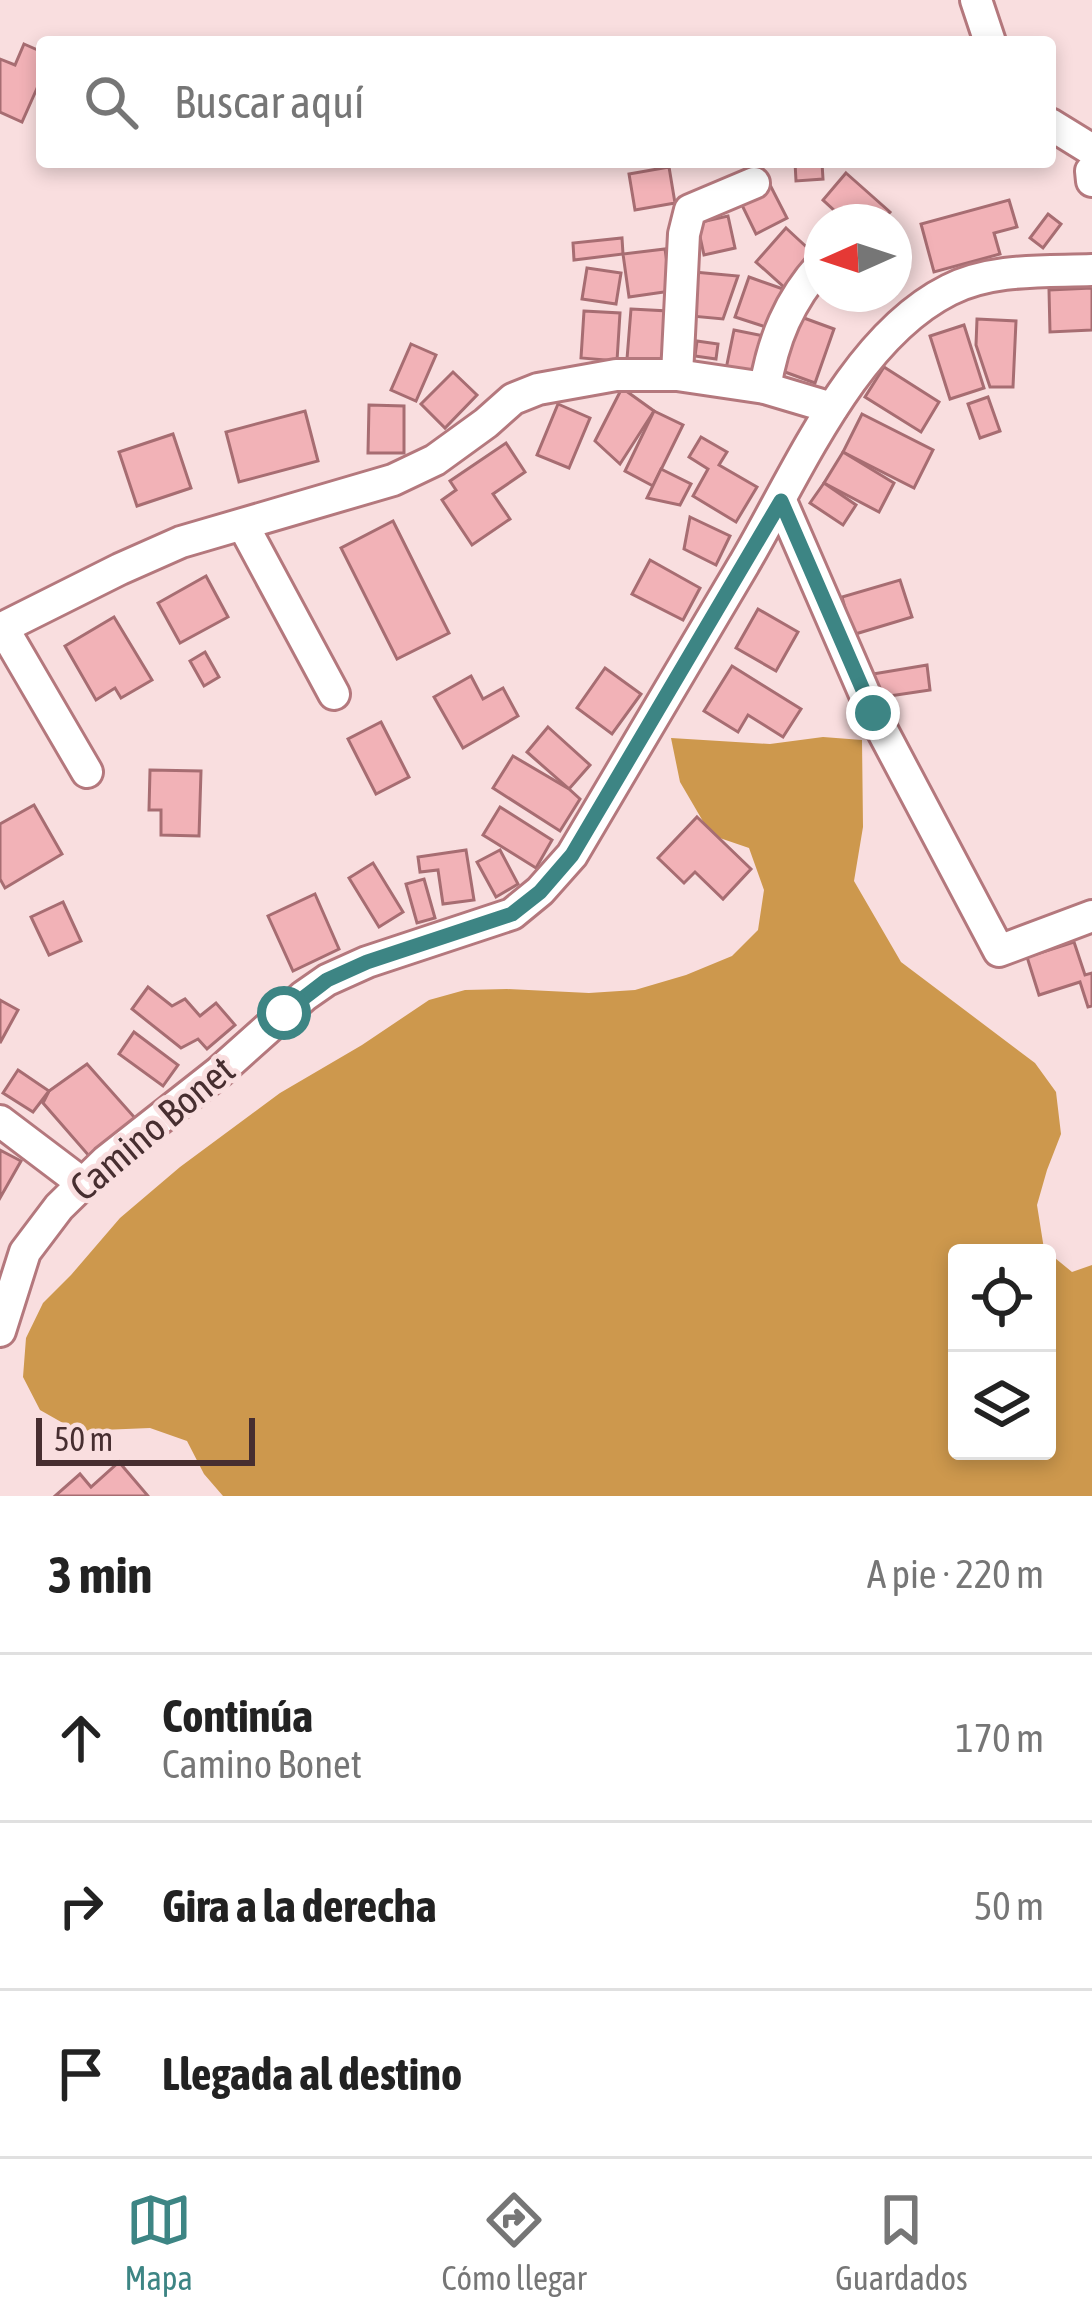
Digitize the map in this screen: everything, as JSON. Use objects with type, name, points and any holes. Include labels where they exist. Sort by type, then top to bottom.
[{"type":"street","points":[[976,0],[988,36]]},
{"type":"street","points":[[1056,128],[1092,150]]},
{"type":"street","points":[[1091,171],[1092,181]]},
{"type":"street","points":[[676,375],[684,234],[690,210],[754,183]]},
{"type":"street","name":"Camino Bonet","points":[[0,1331],[25,1252],[59,1208],[106,1161],[219,1072],[304,996],[367,962],[512,914],[540,892],[572,855],[832,408],[901,323],[950,289],[994,274],[1092,270]]},
{"type":"street","points":[[765,388],[783,321],[804,284]]},
{"type":"street","points":[[87,772],[1,629],[120,569],[182,542],[393,480],[435,460],[513,399],[538,389],[616,375],[676,375],[765,388],[832,408]]},
{"type":"street","points":[[781,501],[873,713],[999,951],[1092,916]]},
{"type":"street","points":[[243,526],[334,694]]},
{"type":"street","points":[[0,1121],[82,1183]]},
{"type":"shaded area","points":[[823,737],[862,740],[863,827],[854,881],[901,962],[1035,1063],[1056,1092],[1061,1134],[1037,1205],[1043,1244],[948,1244],[948,1460],[1056,1460],[1056,1259],[1072,1272],[1092,1265],[1092,1496],[223,1496],[204,1474],[187,1441],[150,1428],[77,1431],[40,1410],[23,1377],[26,1338],[43,1303],[120,1218],[280,1093],[429,1000],[465,990],[635,990],[732,956],[758,930],[764,890],[749,848],[711,835],[680,782],[671,738],[770,744]]},
{"type":"building","points":[[24,44],[36,49],[36,90],[22,122],[0,112],[0,59],[15,65]]},
{"type":"building","points":[[669,168],[675,203],[635,210],[629,174]]},
{"type":"building","points":[[795,168],[822,168],[823,179],[796,181]]},
{"type":"building","points":[[846,173],[881,204],[827,204],[823,200]]},
{"type":"building","points":[[768,181],[787,218],[756,234],[738,197]]},
{"type":"building","points":[[1009,200],[1017,227],[994,233],[1000,254],[934,272],[921,224]]},
{"type":"building","points":[[1048,214],[1061,224],[1043,248],[1030,238]]},
{"type":"building","points":[[728,216],[735,248],[704,255],[697,223]]},
{"type":"building","points":[[786,228],[804,245],[804,264],[784,287],[756,262]]},
{"type":"building","points":[[622,238],[623,254],[574,260],[573,243]]},
{"type":"building","points":[[665,249],[671,291],[629,297],[623,254]]},
{"type":"building","points":[[587,268],[621,273],[616,304],[582,299]]},
{"type":"building","points":[[694,272],[738,276],[723,319],[691,316]]},
{"type":"building","points":[[749,277],[783,289],[769,328],[735,317]]},
{"type":"building","points":[[1092,288],[1092,330],[1050,332],[1049,290]]},
{"type":"building","points":[[631,309],[668,311],[665,361],[627,359]]},
{"type":"building","points":[[584,311],[620,313],[617,361],[581,358]]},
{"type":"building","points":[[793,314],[834,329],[815,383],[774,368]]},
{"type":"building","points":[[977,319],[1016,321],[1013,387],[990,387],[976,345]]},
{"type":"building","points":[[964,325],[984,388],[950,399],[930,336]]},
{"type":"building","points":[[734,330],[764,336],[756,375],[726,369]]},
{"type":"building","points":[[697,341],[718,344],[716,359],[695,356]]},
{"type":"building","points":[[411,344],[436,355],[416,401],[391,390]]},
{"type":"building","points":[[884,367],[939,402],[921,432],[865,397]]},
{"type":"building","points":[[453,372],[477,395],[445,428],[421,404]]},
{"type":"building","points":[[622,388],[654,411],[620,464],[595,441]]},
{"type":"building","points":[[988,397],[1000,431],[980,438],[968,404]]},
{"type":"building","points":[[558,404],[590,418],[569,468],[537,455]]},
{"type":"building","points":[[369,405],[404,406],[404,453],[368,453]]},
{"type":"building","points":[[305,411],[318,461],[239,482],[226,432]]},
{"type":"building","points":[[654,411],[683,425],[653,486],[625,471]]},
{"type":"building","points":[[862,414],[933,450],[914,488],[843,452]]},
{"type":"building","points":[[173,434],[191,488],[137,506],[119,452]]},
{"type":"building","points":[[701,437],[727,452],[719,465],[757,487],[736,522],[693,496],[708,469],[689,457]]},
{"type":"building","points":[[506,443],[525,472],[493,494],[510,519],[472,545],[442,500],[456,490],[450,481]]},
{"type":"building","points":[[843,452],[894,483],[879,512],[824,483]]},
{"type":"building","points":[[661,469],[691,484],[680,505],[647,498]]},
{"type":"building","points":[[824,483],[856,505],[843,525],[810,503]]},
{"type":"building","points":[[690,517],[730,536],[716,565],[684,549]]},
{"type":"building","points":[[393,521],[449,633],[397,659],[341,548]]},
{"type":"building","points":[[650,560],[700,588],[683,620],[632,594]]},
{"type":"building","points":[[206,576],[228,617],[180,643],[158,603]]},
{"type":"building","points":[[900,580],[912,617],[852,635],[842,597]]},
{"type":"building","points":[[758,609],[798,632],[776,671],[736,648]]},
{"type":"building","points":[[114,617],[152,680],[121,698],[115,688],[96,700],[65,646]]},
{"type":"building","points":[[205,652],[219,677],[204,686],[190,661]]},
{"type":"building","points":[[927,665],[930,690],[876,698],[873,674]]},
{"type":"building","points":[[732,666],[801,709],[783,737],[748,715],[738,732],[704,711]]},
{"type":"building","points":[[605,668],[641,694],[612,734],[577,708]]},
{"type":"building","points":[[471,676],[483,699],[503,688],[518,716],[463,748],[434,697]]},
{"type":"building","points":[[381,722],[409,777],[376,794],[348,739]]},
{"type":"building","points":[[548,727],[590,765],[569,789],[527,752]]},
{"type":"building","points":[[513,756],[580,799],[560,831],[493,788]]},
{"type":"building","points":[[150,770],[201,771],[199,836],[161,835],[161,810],[149,810]]},
{"type":"building","points":[[34,805],[62,854],[5,888],[0,879],[0,824]]},
{"type":"building","points":[[500,807],[552,840],[536,868],[483,835]]},
{"type":"building","points":[[697,817],[751,869],[723,899],[695,872],[684,883],[658,858]]},
{"type":"building","points":[[466,850],[474,900],[443,904],[438,870],[420,872],[418,857]]},
{"type":"building","points":[[500,850],[518,884],[496,897],[477,862]]},
{"type":"building","points":[[373,863],[403,912],[379,927],[349,878]]},
{"type":"building","points":[[424,879],[435,918],[417,923],[406,884]]},
{"type":"building","points":[[315,894],[339,949],[293,971],[268,916]]},
{"type":"building","points":[[63,902],[81,941],[49,955],[31,917]]},
{"type":"building","points":[[1074,942],[1085,975],[1092,973],[1092,1006],[1088,1007],[1080,982],[1039,995],[1027,957]]},
{"type":"building","points":[[148,987],[172,1006],[185,999],[200,1016],[216,1003],[235,1025],[207,1049],[198,1039],[181,1048],[132,1009]]},
{"type":"building","points":[[0,1000],[18,1010],[0,1043]]},
{"type":"building","points":[[134,1032],[178,1065],[163,1086],[119,1054]]},
{"type":"building","points":[[87,1064],[135,1118],[90,1157],[43,1103],[49,1091]]},
{"type":"building","points":[[18,1070],[49,1091],[33,1112],[3,1093]]},
{"type":"building","points":[[0,1150],[21,1161],[0,1198]]},
{"type":"building","points":[[119,1462],[148,1496],[55,1496],[80,1474],[91,1487]]},
{"type":"route","points":[[284,1013],[327,980],[512,914],[540,892],[572,855],[781,501],[873,713]]}]
